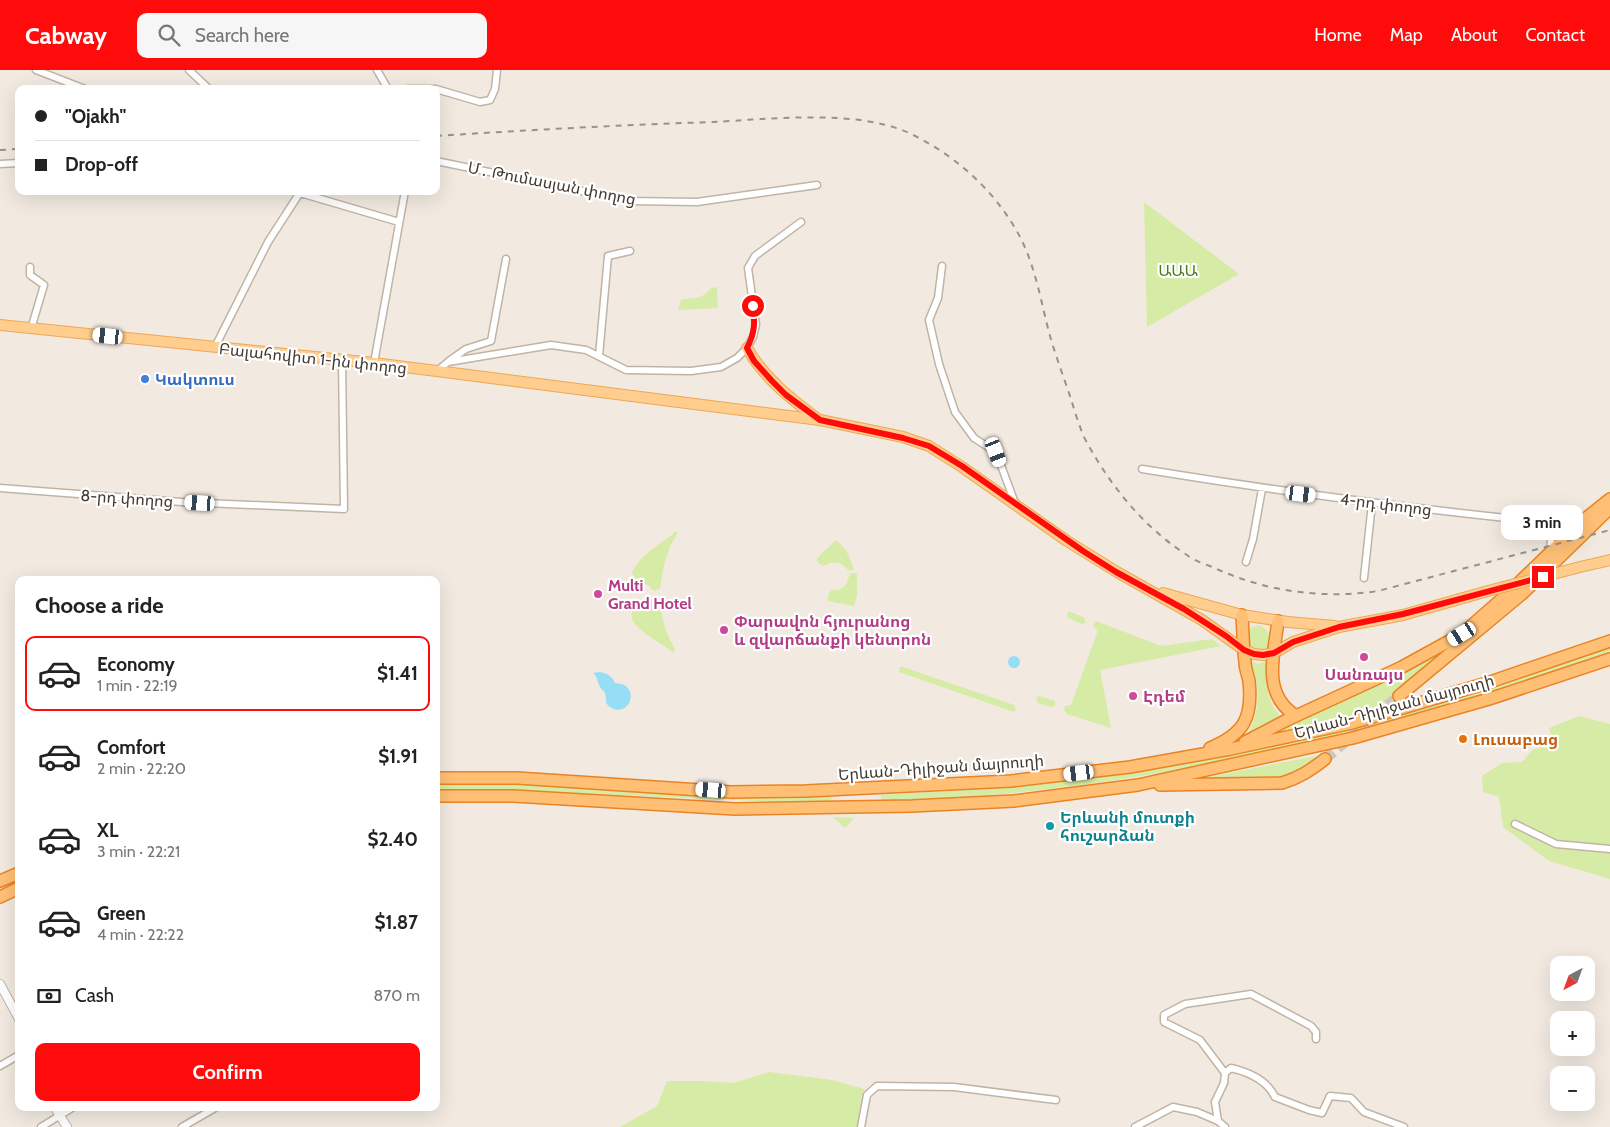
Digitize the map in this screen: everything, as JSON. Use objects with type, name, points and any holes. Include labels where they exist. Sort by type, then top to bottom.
[{"type":"highway","points":[[1231,749],[1296,716],[1402,667],[1462,634],[1503,598],[1584,519],[1610,498]]},
{"type":"highway","points":[[1399,696],[1523,593],[1610,508]]},
{"type":"highway","points":[[1192,754],[1212,747],[1236,733],[1248,716],[1250,694],[1244,650],[1242,615]]},
{"type":"highway","points":[[1278,621],[1273,675],[1275,693],[1283,706],[1296,716]]},
{"type":"highway","name":"Երևան-Դիլիջան մայրուղի","points":[[440,778],[517,778],[731,792],[806,792],[1011,781],[1130,767],[1192,754],[1231,749],[1352,723],[1487,683],[1610,641]]},
{"type":"highway","name":"Երևան-Դիլիջան մայրուղի","points":[[440,796],[513,796],[735,809],[807,809],[1014,801],[1138,785],[1354,738],[1489,699],[1610,659]]},
{"type":"highway","points":[[1138,785],[1282,783],[1294,780],[1325,759]]},
{"type":"highway","points":[[0,881],[15,875]]},
{"type":"highway","points":[[0,897],[15,890]]},
{"type":"main road","name":"Բալահովիտ 1-ին փողոց","points":[[0,325],[374,363],[820,420],[903,438],[929,446],[962,466],[1083,551],[1116,572],[1148,588]]},
{"type":"main road","points":[[747,348],[754,361],[786,395],[820,420]]},
{"type":"main road","points":[[1148,588],[1202,620],[1244,650],[1263,655],[1274,653],[1293,642],[1339,627],[1403,614],[1610,560]]},
{"type":"main road","points":[[1148,588],[1242,615],[1278,621],[1339,627]]},
{"type":"street","points":[[36,70],[75,85]]},
{"type":"street","points":[[189,70],[204,85]]},
{"type":"street","points":[[377,70],[386,85]]},
{"type":"street","points":[[440,90],[480,102],[490,100],[495,88],[497,70]]},
{"type":"street","name":"Մ․ Թումասյան փողոց","points":[[440,162],[630,201],[697,202],[817,185]]},
{"type":"street","points":[[0,164],[15,163]]},
{"type":"street","points":[[215,347],[268,242],[296,195]]},
{"type":"street","points":[[308,195],[399,222]]},
{"type":"street","points":[[374,363],[404,195]]},
{"type":"street","points":[[448,362],[551,345],[586,350],[626,370],[691,371],[721,367],[737,358],[747,348],[756,326],[748,268],[755,256],[801,222]]},
{"type":"street","points":[[599,356],[608,256],[630,251]]},
{"type":"street","points":[[437,371],[466,349],[491,341],[506,259]]},
{"type":"street","points":[[942,266],[938,298],[929,320],[939,364],[955,412],[974,438],[996,452],[1015,504]]},
{"type":"street","points":[[30,267],[30,275],[44,285],[31,328]]},
{"type":"street","name":"8-րդ փողոց","points":[[0,488],[182,502],[344,509],[342,359]]},
{"type":"street","name":"4-րդ փողոց","points":[[1142,469],[1262,489],[1372,503],[1564,524],[1584,519]]},
{"type":"street","points":[[1246,562],[1253,539],[1262,489]]},
{"type":"street","points":[[1364,578],[1372,503]]},
{"type":"street","points":[[1542,522],[1551,540],[1550,552]]},
{"type":"street","points":[[1515,824],[1556,844],[1610,849]]},
{"type":"street","points":[[0,984],[15,1012]]},
{"type":"street","points":[[1226,1072],[1200,1040],[1164,1022],[1164,1015],[1185,1004],[1251,994],[1311,1026],[1316,1032],[1316,1039]]},
{"type":"street","points":[[0,1066],[15,1057]]},
{"type":"street","points":[[1218,1122],[1215,1102],[1224,1083],[1226,1072],[1231,1068],[1249,1072],[1272,1090],[1275,1097],[1309,1110],[1322,1113],[1330,1096],[1351,1098],[1364,1112],[1404,1127]]},
{"type":"street","points":[[861,1127],[866,1095],[877,1086],[954,1087],[1056,1100]]},
{"type":"street","points":[[1135,1127],[1173,1107],[1197,1112],[1225,1127]]},
{"type":"street","points":[[57,1111],[67,1127]]},
{"type":"street","points":[[41,1127],[66,1111]]},
{"type":"street","points":[[182,1127],[210,1111]]},
{"type":"green space","name":"ԱԱԱ","points":[[1144,202],[1239,274],[1147,327]]},
{"type":"green space","points":[[717,287],[718,308],[678,310],[681,300],[701,296],[711,288]]},
{"type":"green space","points":[[675,532],[677,534],[670,547],[660,588],[654,591],[648,585],[638,583],[632,573],[640,560]]},
{"type":"green space","points":[[836,540],[846,550],[854,569],[849,571],[837,563],[824,566],[818,563],[817,558]]},
{"type":"green space","points":[[850,573],[857,574],[857,595],[854,606],[828,601],[828,594],[832,590],[842,588],[848,580]]},
{"type":"green space","points":[[654,598],[660,600],[663,619],[675,649],[674,653],[639,628],[632,619],[635,603],[646,605]]},
{"type":"green space","points":[[1068,612],[1085,618],[1085,623],[1082,624],[1068,618]]},
{"type":"green space","points":[[1096,621],[1161,646],[1212,639],[1221,646],[1100,670],[1111,728],[1067,714],[1064,710],[1065,706],[1071,705],[1098,630],[1093,626]]},
{"type":"green space","points":[[1259,625],[1267,630],[1270,638],[1268,646],[1261,652],[1248,648],[1246,631]]},
{"type":"green space","points":[[1457,643],[1379,707],[1348,717],[1267,734]]},
{"type":"green space","points":[[1610,646],[1610,651],[1451,704],[1343,735],[1219,762],[1123,779],[1026,792],[881,801],[881,795],[984,789],[1068,781],[1223,756]]},
{"type":"green space","points":[[1269,660],[1266,675],[1270,700],[1278,713],[1284,718],[1248,733],[1255,715],[1258,697],[1256,679],[1250,661],[1258,664]]},
{"type":"green space","points":[[900,667],[1014,705],[1016,709],[1014,712],[899,672]]},
{"type":"green space","points":[[1040,696],[1055,701],[1055,706],[1052,707],[1038,703],[1036,698]]},
{"type":"green space","points":[[1579,716],[1610,724],[1610,879],[1549,861],[1503,827],[1499,797],[1483,792],[1482,776],[1502,763],[1522,762],[1532,750],[1553,743],[1549,728]]},
{"type":"green space","points":[[1315,756],[1314,762],[1274,778],[1188,781]]},
{"type":"green space","points":[[440,783],[733,795],[831,796],[832,803],[733,800],[535,791],[440,789]]},
{"type":"green space","points":[[833,817],[854,818],[845,828]]},
{"type":"green space","points":[[769,1072],[832,1080],[864,1089],[857,1127],[620,1127],[657,1106],[667,1081],[734,1083]]},
{"type":"water","points":[[1016,656],[1019,657],[1019,667],[1012,668],[1009,667],[1008,660],[1009,657]]},
{"type":"water","points":[[599,672],[609,675],[615,683],[624,685],[629,689],[631,694],[630,700],[623,709],[617,710],[607,704],[605,693],[593,673]]},
{"type":"tunnel","points":[[1325,759],[1399,696]]},
{"type":"railway","points":[[440,136],[813,117],[839,118],[888,126],[925,141],[955,161],[982,185],[994,198],[1015,228],[1028,254],[1052,344],[1081,429],[1094,456],[1116,488],[1142,518],[1171,544],[1194,560],[1238,578],[1257,584],[1318,594],[1378,591],[1610,530]]},
{"type":"railway","points":[[0,150],[15,149]]},
{"type":"place","name":"Կակտուս","points":[[145,379]]},
{"type":"place","name":"Multi Grand Hotel","points":[[598,594]]},
{"type":"place","name":"Փարավոն հյուրանոց և զվարճանքի կենտրոն","points":[[724,630]]},
{"type":"place","name":"Սանռայս","points":[[1364,657]]},
{"type":"place","name":"Էդեմ","points":[[1133,696]]},
{"type":"place","name":"Լուսաբաց","points":[[1463,739]]},
{"type":"place","name":"Երևանի մուտքի հուշարձան","points":[[1050,826]]},
{"type":"route","points":[[753,306],[756,326],[747,348],[754,361],[786,395],[820,420],[903,438],[929,446],[962,466],[1083,551],[1133,582],[1148,588],[1184,609],[1244,650],[1254,654],[1274,653],[1293,642],[1339,627],[1403,614],[1543,577]]}]
